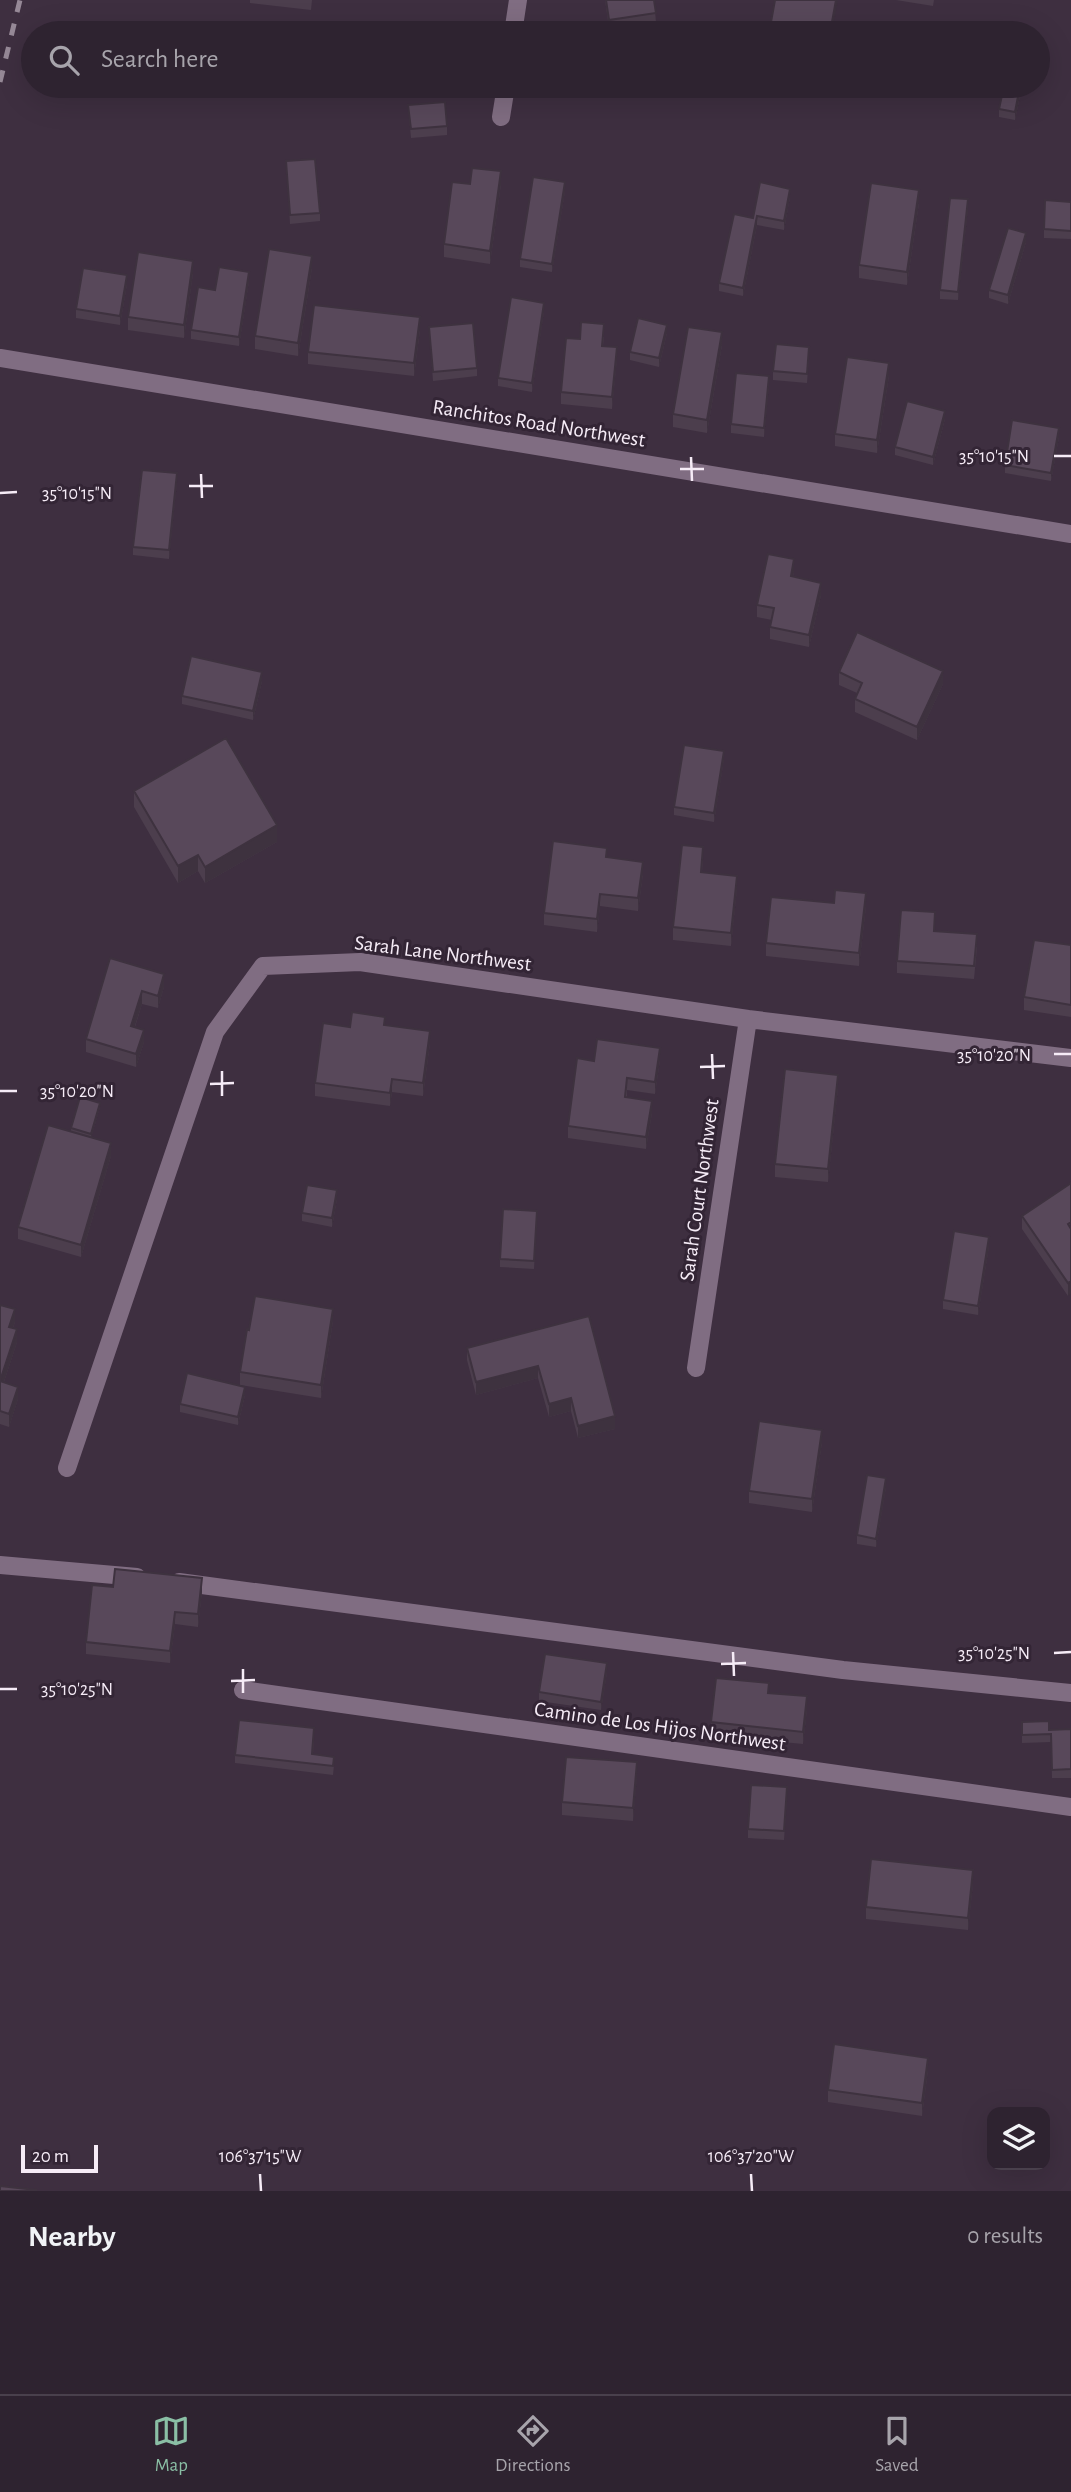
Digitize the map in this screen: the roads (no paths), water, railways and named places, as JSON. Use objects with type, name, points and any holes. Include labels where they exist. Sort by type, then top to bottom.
[{"type":"street","points":[[515,21],[518,0]]},
{"type":"street","points":[[501,117],[504,98]]},
{"type":"street","name":"Ranchitos Road Northwest","points":[[0,358],[1071,534]]},
{"type":"street","name":"Sarah Lane Northwest","points":[[67,1468],[215,1031],[263,966],[359,962],[748,1019],[1071,1058]]},
{"type":"street","name":"Sarah Court Northwest","points":[[696,1368],[748,1019]]},
{"type":"street","points":[[0,1565],[145,1577],[843,1670],[1071,1693]]},
{"type":"street","name":"Camino de Los Hijos Northwest","points":[[243,1690],[1071,1807]]},
{"type":"railway","points":[[0,82],[20,0]]}]
